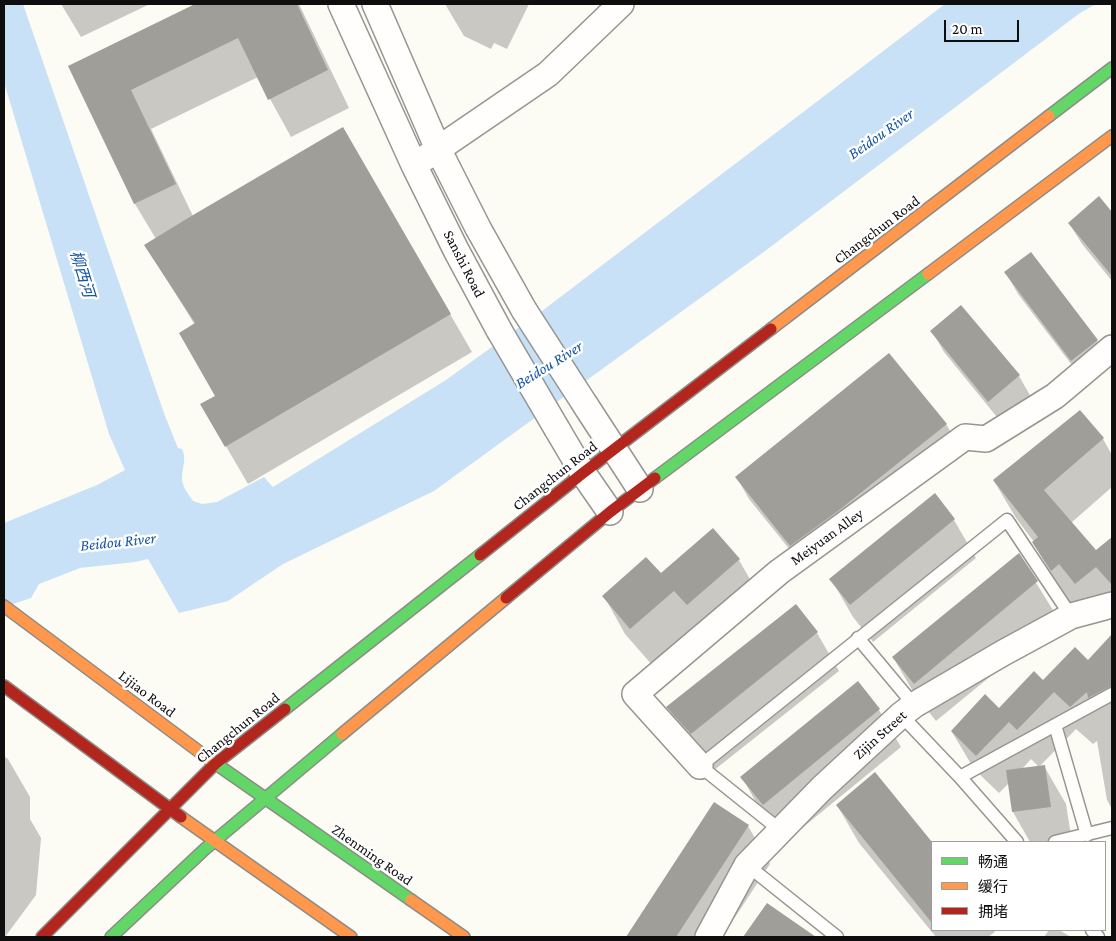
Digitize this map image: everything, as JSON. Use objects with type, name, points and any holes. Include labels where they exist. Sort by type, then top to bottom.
[{"type":"main road","name":"Changchun Road","points":[[42,937],[215,764],[583,473],[1112,68]]},
{"type":"main road","points":[[111,937],[214,841],[264,798],[610,512],[1112,136]]},
{"type":"main road","name":"Lijiao Road","points":[[8,609],[215,764],[264,798]]},
{"type":"main road","points":[[4,686],[214,841],[351,937]]},
{"type":"main road","name":"Zhenming Road","points":[[264,798],[464,937]]},
{"type":"street","name":"Sanshi Road","points":[[341,4],[414,165],[456,250],[499,330],[557,429],[583,473],[610,512]]},
{"type":"street","name":"Sanshi Road","points":[[375,4],[438,150],[478,228],[524,310],[640,489]]},
{"type":"street","points":[[414,165],[548,74],[621,4]]},
{"type":"street","name":"Meiyuan Alley","points":[[700,766],[634,694],[779,572],[956,443],[965,437],[986,439],[1055,396],[1112,348]]},
{"type":"street","name":"Zijin Street","points":[[708,937],[747,865],[822,788],[908,710],[1003,653],[1071,616],[1112,605]]},
{"type":"lane","points":[[780,830],[700,766],[1007,520],[1071,616]]},
{"type":"lane","points":[[858,638],[908,710],[960,778],[1016,841]]},
{"type":"lane","points":[[960,778],[1112,694]]},
{"type":"lane","points":[[1055,725],[1087,834]]},
{"type":"lane","points":[[1059,841],[1112,828]]},
{"type":"lane","points":[[747,865],[837,937]]},
{"type":"water","points":[[4,4],[23,4],[165,416],[178,448],[182,449],[184,460],[183,484],[193,501],[202,504],[217,502],[264,477],[273,487],[446,380],[542,311],[945,4],[1096,4],[1080,13],[765,251],[434,491],[283,564],[228,601],[179,613],[148,559],[80,568],[39,584],[31,598],[4,607],[4,523],[97,485],[125,470],[109,434],[4,82]]},
{"type":"building","points":[[195,4],[297,4],[328,70],[268,100],[238,38],[131,90],[176,184],[134,204],[68,66]]},
{"type":"building","points":[[343,127],[451,314],[225,447],[200,404],[215,396],[179,333],[195,323],[144,245]]},
{"type":"building","points":[[1099,196],[1112,212],[1112,276],[1068,223]]},
{"type":"building","points":[[1031,252],[1098,340],[1071,361],[1004,272]]},
{"type":"building","points":[[961,305],[1020,375],[988,402],[930,331]]},
{"type":"building","points":[[889,353],[947,424],[838,511],[790,546],[735,477]]},
{"type":"building","points":[[1080,410],[1104,438],[1044,490],[1096,550],[1112,537],[1112,585],[1096,567],[1075,584],[1059,564],[1051,571],[1032,542],[1038,537],[993,480]]},
{"type":"building","points":[[935,493],[955,519],[850,605],[829,579]]},
{"type":"building","points":[[713,528],[740,559],[687,605],[674,591],[630,629],[602,596],[646,557],[661,573]]},
{"type":"building","points":[[1019,553],[1038,581],[914,684],[892,657]]},
{"type":"building","points":[[796,604],[818,632],[691,734],[666,707]]},
{"type":"building","points":[[1112,634],[1111,686],[1088,698],[1087,692],[1070,707],[1054,692],[1017,730],[1009,722],[976,756],[951,731],[985,694],[999,708],[1034,671],[1043,680],[1075,647],[1088,660]]},
{"type":"building","points":[[858,681],[880,709],[763,805],[740,777]]},
{"type":"building","points":[[1045,765],[1051,807],[1012,812],[1006,770]]},
{"type":"building","points":[[875,772],[931,841],[931,922],[836,805]]},
{"type":"building","points":[[714,802],[749,825],[676,937],[626,937]]},
{"type":"building","points":[[767,903],[816,937],[743,937]]},
{"type":"traffic: fast","points":[[1049,116],[1112,68]]},
{"type":"traffic: fast","points":[[655,478],[928,274]]},
{"type":"traffic: fast","points":[[285,709],[480,555]]},
{"type":"traffic: fast","points":[[111,937],[205,849],[342,734]]},
{"type":"traffic: fast","points":[[209,759],[411,900]]},
{"type":"traffic: slow","points":[[771,329],[1049,116]]},
{"type":"traffic: slow","points":[[928,274],[1112,136]]},
{"type":"traffic: slow","points":[[342,734],[506,598]]},
{"type":"traffic: slow","points":[[4,606],[209,759]]},
{"type":"traffic: slow","points":[[181,817],[351,937]]},
{"type":"traffic: slow","points":[[411,900],[464,937]]},
{"type":"traffic: jam","points":[[480,555],[583,473],[771,329]]},
{"type":"traffic: jam","points":[[506,598],[610,512],[655,478]]},
{"type":"traffic: jam","points":[[4,686],[181,817]]},
{"type":"traffic: jam","points":[[42,937],[215,764],[285,709]]},
{"type":"water label","name":"Beidou River","points":[[881,134]]},
{"type":"water label","name":"柳西河","points":[[82,274]]},
{"type":"water label","name":"Beidou River","points":[[549,365]]},
{"type":"water label","name":"Beidou River","points":[[118,542]]}]
